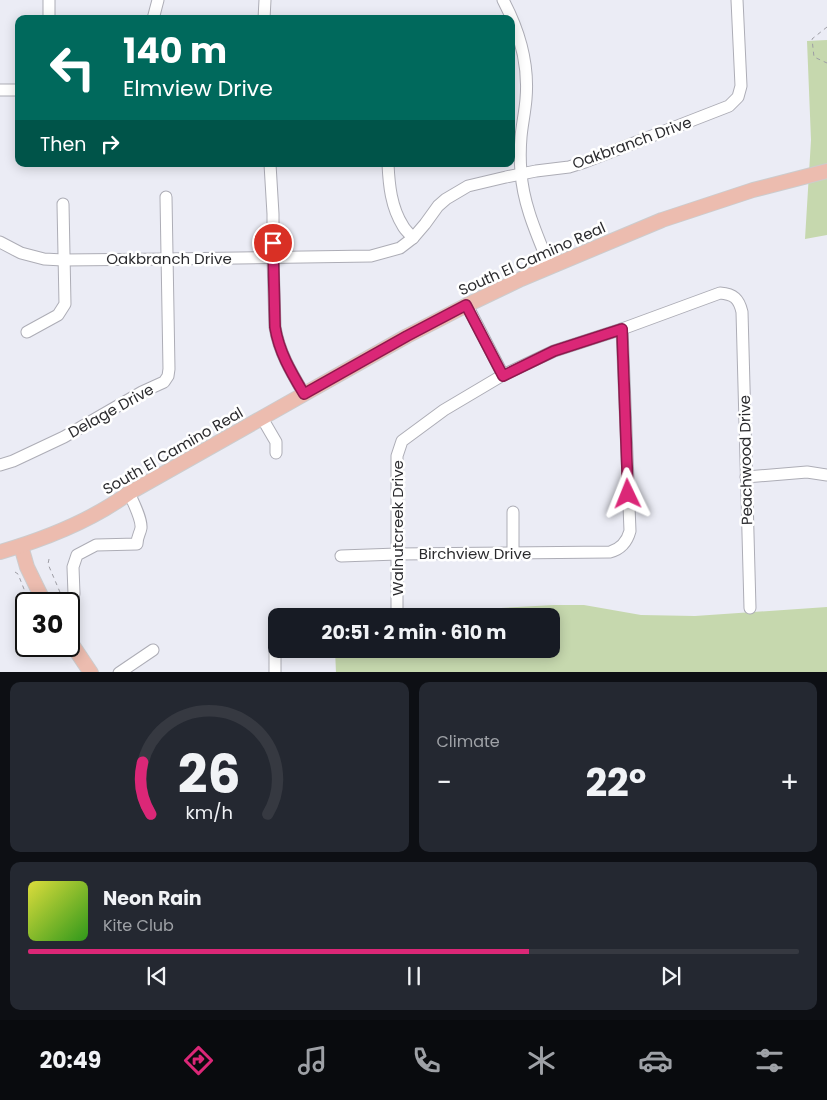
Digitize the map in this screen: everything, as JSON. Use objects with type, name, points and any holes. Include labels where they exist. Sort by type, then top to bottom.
[{"type":"main road","name":"South El Camino Real","points":[[0,552],[21,546],[87,519],[115,504],[129,493],[407,336],[521,279],[662,220],[753,190],[827,171]]},
{"type":"main road","points":[[21,546],[27,567],[39,592]]},
{"type":"main road","points":[[80,657],[90,672]]},
{"type":"street","points":[[49,0],[49,15]]},
{"type":"street","points":[[154,15],[158,0]]},
{"type":"street","points":[[264,15],[265,0]]},
{"type":"street","name":"Oakbranch Drive","points":[[0,242],[21,253],[44,259],[63,260],[371,256],[400,248],[426,224],[438,206],[468,186],[521,174],[569,167],[729,106],[738,97],[741,86],[737,0]]},
{"type":"street","points":[[504,1],[509,15]]},
{"type":"street","points":[[515,30],[521,46],[526,72],[526,98],[521,139],[521,174],[529,213],[550,267]]},
{"type":"street","points":[[0,90],[15,90]]},
{"type":"street","points":[[270,167],[275,327],[285,362],[304,394]]},
{"type":"street","points":[[388,167],[393,206],[403,226],[413,238]]},
{"type":"street","name":"Delage Drive","points":[[0,465],[13,461],[64,437],[142,392],[164,382],[168,376],[170,369],[166,197]]},
{"type":"street","points":[[27,332],[58,315],[64,304],[63,204]]},
{"type":"street","name":"Peachwood Drive","points":[[622,329],[720,293],[730,294],[740,304],[742,312],[750,608]]},
{"type":"street","points":[[466,305],[503,376],[554,351],[622,329]]},
{"type":"street","name":"Birchview Drive","points":[[341,556],[610,552],[617,550],[628,539],[630,531],[622,329]]},
{"type":"street","name":"Walnutcreek Drive","points":[[398,608],[397,456],[400,445],[402,441],[444,410],[503,376]]},
{"type":"street","points":[[262,418],[276,442],[276,453]]},
{"type":"street","points":[[746,477],[807,472],[827,475]]},
{"type":"street","points":[[74,592],[73,567],[77,555],[96,545],[137,544],[137,537],[141,528],[140,519],[129,493]]},
{"type":"street","points":[[513,512],[513,554]]},
{"type":"street","points":[[121,672],[153,650]]},
{"type":"street","points":[[275,658],[275,672]]},
{"type":"path","points":[[827,27],[812,39],[814,57],[827,63]]},
{"type":"path","points":[[49,559],[48,564],[60,592]]},
{"type":"path","points":[[14,572],[18,574],[25,592]]},
{"type":"green space","points":[[827,40],[827,235],[805,239],[811,140],[807,41]]},
{"type":"green space","points":[[584,605],[641,615],[695,616],[827,607],[827,672],[336,672],[335,658],[560,658],[560,608],[500,608]]},
{"type":"route","points":[[273,243],[275,327],[277,338],[285,362],[304,394],[466,305],[503,376],[554,351],[622,329],[628,494]]}]
